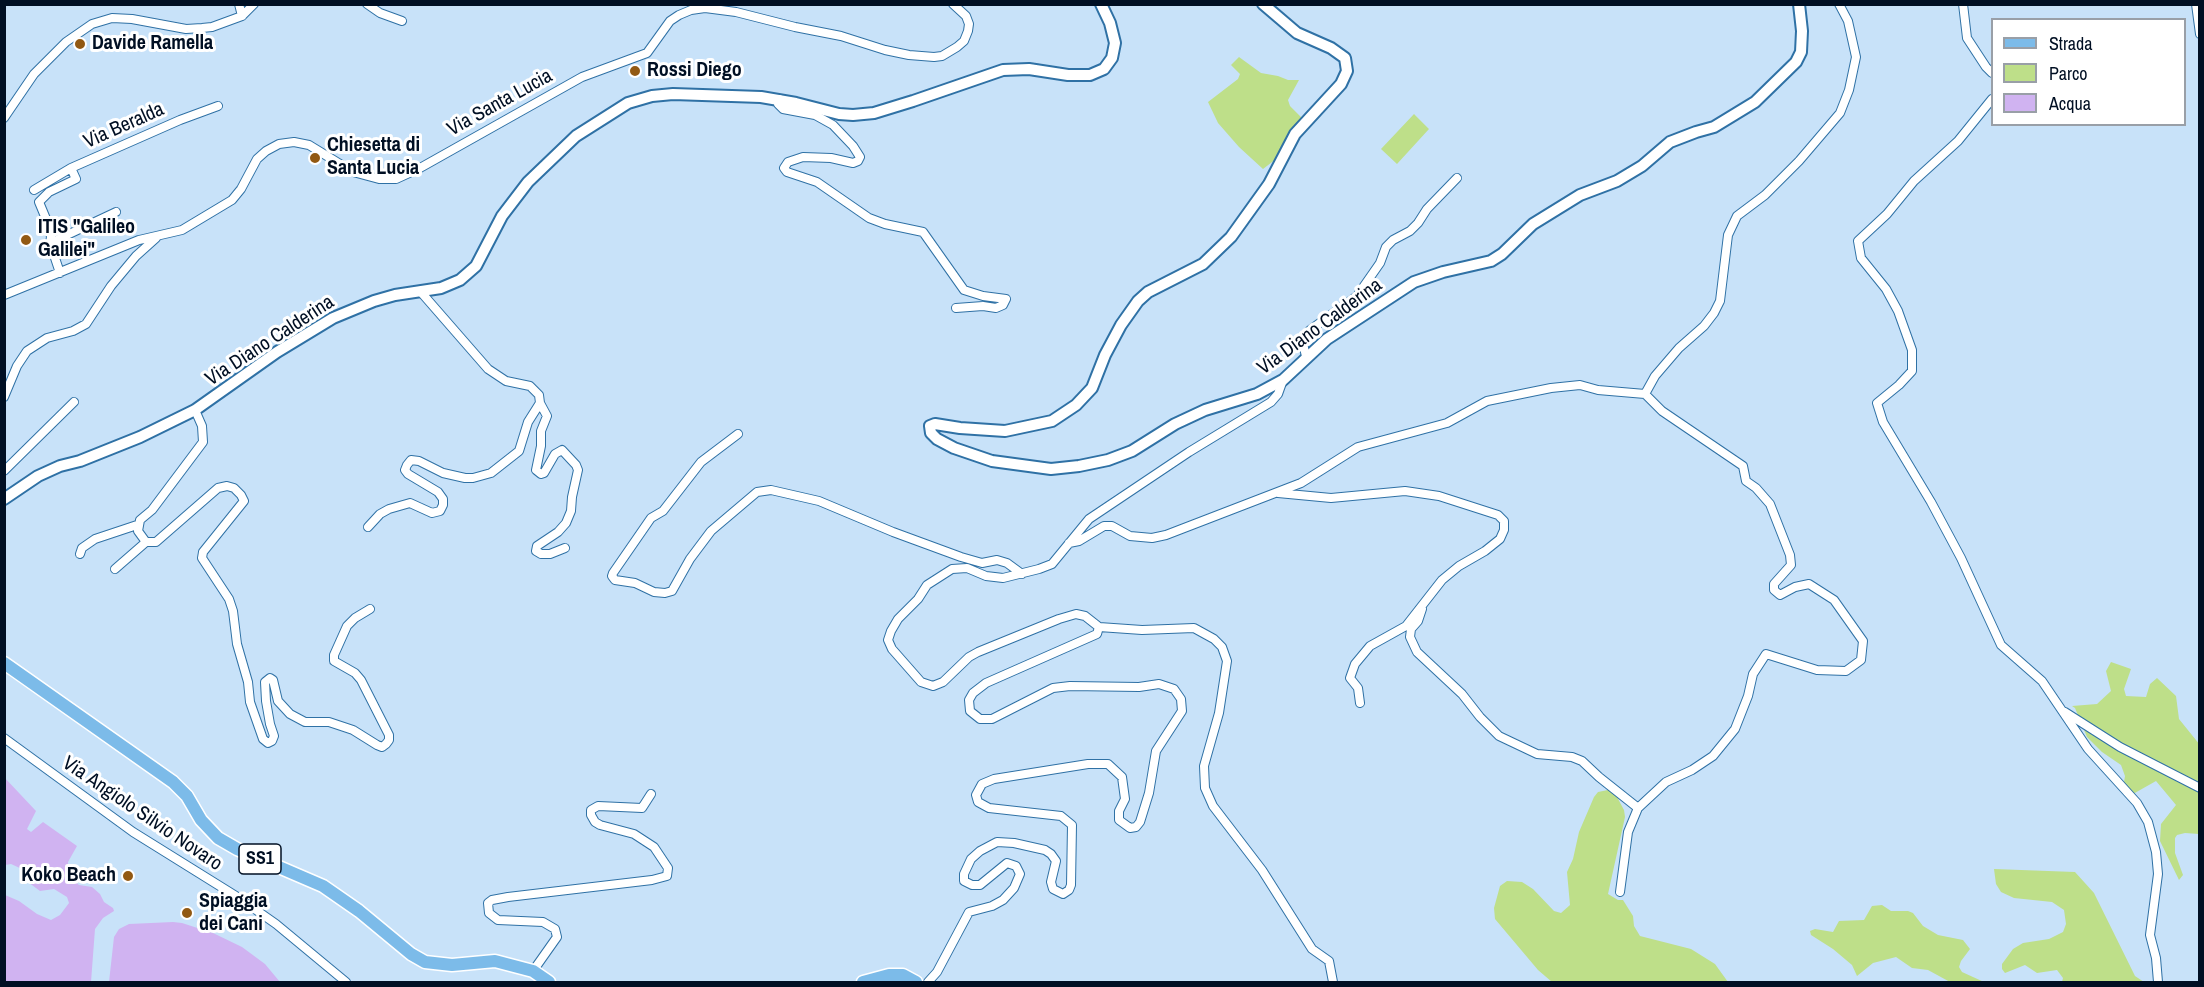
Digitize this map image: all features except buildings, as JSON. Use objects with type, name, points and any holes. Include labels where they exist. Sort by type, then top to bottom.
[{"type":"main road","name":"Via Diano Calderina","points":[[4,499],[38,476],[140,437],[195,410],[277,352],[333,318],[374,301],[441,288],[460,280],[476,267],[502,216],[528,182],[576,136],[623,106],[652,96],[674,94],[779,99],[839,114],[853,115],[874,113],[913,102],[1003,70],[1029,69],[1068,75],[1090,75],[1104,69],[1112,58],[1115,43],[1110,23],[1101,4]]},
{"type":"main road","name":"Via Diano Calderina","points":[[1270,7],[1297,33],[1331,48],[1345,58],[1347,71],[1341,84],[1295,134],[1269,184],[1231,237],[1203,264],[1148,292],[1138,301],[1121,325],[1105,355],[1092,388],[1076,405],[1052,421],[1005,431],[935,424],[930,426],[931,433],[937,439],[954,448],[992,461],[1051,469],[1079,466],[1108,460],[1132,451],[1175,424],[1205,411],[1257,394],[1283,380],[1327,339],[1414,282],[1443,272],[1491,261],[1502,254],[1533,224],[1580,195],[1617,181],[1642,166],[1670,142],[1714,127],[1755,102],[1796,62],[1801,52],[1802,31],[1799,4]]},
{"type":"main road","name":"SS1","points":[[4,663],[173,782],[187,796],[201,820],[218,838],[237,849],[323,886],[359,911],[418,958],[438,965],[495,961],[533,971],[549,982]]},
{"type":"main road","points":[[863,982],[889,975],[903,975],[916,982]]},
{"type":"street","points":[[239,4],[243,16]]},
{"type":"street","points":[[4,118],[40,68],[66,42],[92,24],[112,18],[186,28],[212,27],[243,16],[254,4]]},
{"type":"street","points":[[367,4],[380,13],[402,21]]},
{"type":"street","points":[[704,6],[841,36],[885,50],[927,57],[942,56],[950,52],[966,37],[969,28],[968,20],[953,4]]},
{"type":"street","points":[[1646,394],[1655,376],[1714,313],[1720,301],[1728,236],[1737,216],[1765,195],[1799,161],[1840,112],[1850,90],[1856,57],[1848,21],[1839,4]]},
{"type":"street","points":[[1962,4],[1967,38],[1991,72]]},
{"type":"street","points":[[2196,4],[2199,34]]},
{"type":"street","name":"Via Santa Lucia","points":[[4,295],[139,240],[182,230],[232,200],[245,183],[253,164],[261,154],[273,147],[287,143],[309,145],[353,172],[379,179],[396,178],[420,168],[582,77],[641,56],[651,48],[674,18],[704,6]]},
{"type":"street","name":"Via Diano Calderina","points":[[779,99],[778,104],[783,109],[815,115],[833,125],[860,157],[853,163],[831,158],[803,157],[788,162],[784,168],[787,172],[817,182],[869,218],[923,232],[964,290],[1006,299],[1003,305],[996,308],[969,306],[956,308]]},
{"type":"street","points":[[1991,100],[1959,141],[1914,181],[1887,214],[1858,241],[1861,258],[1886,289],[1898,311],[1912,351],[1912,371],[1877,403],[1883,422],[1961,558],[2001,645],[2042,681],[2088,749],[2137,803],[2148,822],[2156,852],[2158,874],[2150,934],[2156,958],[2158,982]]},
{"type":"street","name":"Via Beralda","points":[[60,273],[50,243],[49,226],[39,202],[50,192],[76,179],[71,168],[180,120],[218,106]]},
{"type":"street","points":[[34,190],[71,168]]},
{"type":"street","points":[[1306,357],[1304,336],[1357,296],[1380,263],[1386,247],[1418,224],[1427,209],[1457,178]]},
{"type":"street","points":[[50,243],[116,212]]},
{"type":"street","points":[[4,397],[17,366],[27,351],[47,338],[73,331],[86,324],[111,286],[136,256],[157,236]]},
{"type":"street","points":[[420,291],[488,369],[506,381],[530,386],[539,394],[540,404],[547,416],[541,431],[540,454],[536,470],[541,474],[544,473],[558,450],[565,452],[578,470],[571,511],[566,523],[558,532],[537,546],[536,551],[541,554],[550,554],[565,548]]},
{"type":"street","points":[[1283,380],[1278,394],[1271,402],[1189,452],[1089,519],[1052,564],[1003,578],[986,576],[967,568],[952,569],[927,585],[918,599],[898,619],[888,640],[892,649],[921,682],[933,686],[943,682],[969,657],[978,652],[1077,614],[1085,616],[1099,627],[1134,630],[1194,628],[1214,639],[1222,647],[1227,661],[1218,713],[1204,766],[1205,788],[1213,806],[1262,870],[1312,949],[1329,961],[1333,982]]},
{"type":"street","points":[[1069,543],[1079,541],[1104,526],[1112,526],[1130,536],[1152,538],[1166,535],[1301,483],[1358,447],[1447,423],[1487,401],[1551,388],[1580,386],[1598,390],[1646,394],[1662,411],[1743,466],[1746,480],[1770,504],[1790,555],[1791,565],[1774,584],[1774,590],[1780,595],[1795,587],[1809,584],[1834,600],[1863,641],[1861,660],[1846,671],[1816,670],[1766,654],[1753,674],[1748,696],[1735,729],[1713,756],[1692,770],[1666,782],[1638,808],[1628,832],[1620,892]]},
{"type":"street","points":[[4,471],[74,402]]},
{"type":"street","points":[[368,527],[380,514],[410,503],[432,513],[440,511],[443,499],[438,492],[405,470],[411,460],[419,461],[443,473],[465,478],[491,473],[519,451],[528,422],[540,404]]},
{"type":"street","points":[[80,554],[82,548],[95,539],[137,525],[152,510],[203,442],[202,426],[195,410]]},
{"type":"street","points":[[738,434],[701,462],[663,511],[651,518],[614,573],[613,578],[618,581],[635,582],[662,594],[672,591],[690,559],[711,531],[757,492],[771,490],[819,501],[961,557],[982,563],[997,560],[1007,563],[1022,574]]},
{"type":"street","points":[[115,569],[146,542],[159,540],[218,489],[227,486],[234,488],[242,495],[244,501],[202,554],[204,564],[229,599],[233,611],[237,644],[248,682],[250,702],[263,739],[268,743],[274,736],[266,701],[266,682],[270,678],[273,680],[278,701],[290,714],[305,722],[329,722],[353,730],[377,746],[382,747],[386,744],[389,735],[361,680],[355,673],[334,662],[334,655],[347,626],[370,609]]},
{"type":"street","points":[[1276,493],[1330,498],[1405,491],[1439,496],[1498,515],[1504,521],[1504,530],[1500,539],[1442,580],[1406,626],[1370,646],[1355,664],[1350,678],[1358,688],[1360,703]]},
{"type":"street","points":[[137,525],[141,537],[146,542]]},
{"type":"street","points":[[1423,605],[1418,621],[1411,629],[1410,637],[1417,652],[1462,694],[1499,736],[1537,754],[1582,760],[1588,768],[1638,808]]},
{"type":"street","points":[[928,982],[937,972],[969,912],[993,906],[1003,900],[1014,888],[1020,874],[1016,866],[1007,863],[980,885],[972,885],[964,881],[964,874],[971,859],[980,851],[997,842],[1014,843],[1045,850],[1052,854],[1056,861],[1051,882],[1053,889],[1063,894],[1069,890],[1071,885],[1072,825],[1061,816],[989,808],[978,802],[976,795],[982,784],[994,779],[1088,764],[1108,764],[1122,777],[1125,799],[1119,811],[1119,820],[1130,828],[1140,822],[1149,793],[1156,751],[1182,711],[1181,699],[1174,689],[1159,684],[1139,687],[1053,688],[992,719],[980,719],[970,711],[969,700],[973,693],[986,683],[1096,634],[1099,627]]},
{"type":"street","points":[[2063,711],[2120,747],[2199,788]]},
{"type":"street","name":"Via Angiolo Silvio Novaro","points":[[4,738],[134,832],[276,924],[346,982]]},
{"type":"street","points":[[533,971],[557,937],[555,929],[543,922],[498,920],[489,913],[488,903],[508,897],[652,880],[667,876],[668,868],[654,847],[634,834],[600,825],[591,815],[591,810],[598,806],[642,808],[651,794]]},
{"type":"green space","points":[[1239,57],[1261,73],[1288,80],[1299,80],[1288,100],[1290,106],[1302,118],[1291,131],[1276,159],[1263,169],[1218,123],[1208,102],[1238,79],[1240,74],[1231,65]]},
{"type":"green space","points":[[1414,114],[1429,129],[1397,164],[1381,149]]},
{"type":"green space","points":[[2111,662],[2131,669],[2124,689],[2126,696],[2146,697],[2150,684],[2157,678],[2176,696],[2179,719],[2200,745],[2199,834],[2185,833],[2175,838],[2175,853],[2183,875],[2179,880],[2160,841],[2161,824],[2176,805],[2156,781],[2133,794],[2124,782],[2125,776],[2121,765],[2102,752],[2087,737],[2075,708],[2072,706],[2097,704],[2111,691],[2106,671]]},
{"type":"green space","points":[[1608,790],[1617,797],[1625,817],[1608,894],[1618,900],[1623,900],[1633,916],[1634,926],[1640,936],[1691,949],[1715,964],[1728,982],[1552,982],[1538,970],[1495,919],[1494,908],[1500,886],[1507,881],[1522,882],[1533,889],[1554,911],[1561,913],[1570,905],[1567,872],[1573,859],[1579,832],[1594,797],[1598,792]]},
{"type":"green space","points":[[1994,869],[2075,872],[2094,893],[2135,976],[2144,982],[2062,982],[2063,978],[2057,970],[2037,973],[2025,965],[2005,973],[2002,964],[2013,949],[2023,943],[2049,939],[2063,932],[2066,924],[2064,910],[2052,902],[2014,898],[2001,892],[1996,884]]},
{"type":"green space","points":[[1882,905],[1891,911],[1913,913],[1923,926],[1938,935],[1963,940],[1970,949],[1959,967],[1962,972],[1984,982],[1950,982],[1928,970],[1912,968],[1896,957],[1873,963],[1857,976],[1852,965],[1811,935],[1810,931],[1815,929],[1833,932],[1839,921],[1864,920],[1872,906]]},
{"type":"water","points":[[4,777],[36,811],[27,829],[31,832],[43,822],[77,846],[68,862],[68,869],[73,879],[79,885],[92,887],[100,894],[104,902],[113,908],[114,911],[103,918],[95,929],[91,982],[5,982]]},
{"type":"water","points":[[173,922],[213,933],[242,947],[265,964],[280,982],[109,982],[114,937],[119,929],[129,924]]},
{"type":"pier","points":[[11,864],[22,869],[28,882],[40,891],[54,889],[67,897],[69,903],[60,915],[51,920],[5,895],[5,865]]},
{"type":"place","name":"Davide Ramella","points":[[80,44]]},
{"type":"place","name":"Rossi Diego","points":[[635,71]]},
{"type":"place","name":"Chiesetta di Santa Lucia","points":[[315,158]]},
{"type":"place","name":"ITIS \"Galileo Galilei\"","points":[[26,240]]},
{"type":"place","name":"Koko Beach","points":[[128,876]]},
{"type":"place","name":"Spiaggia dei Cani","points":[[187,913]]}]
